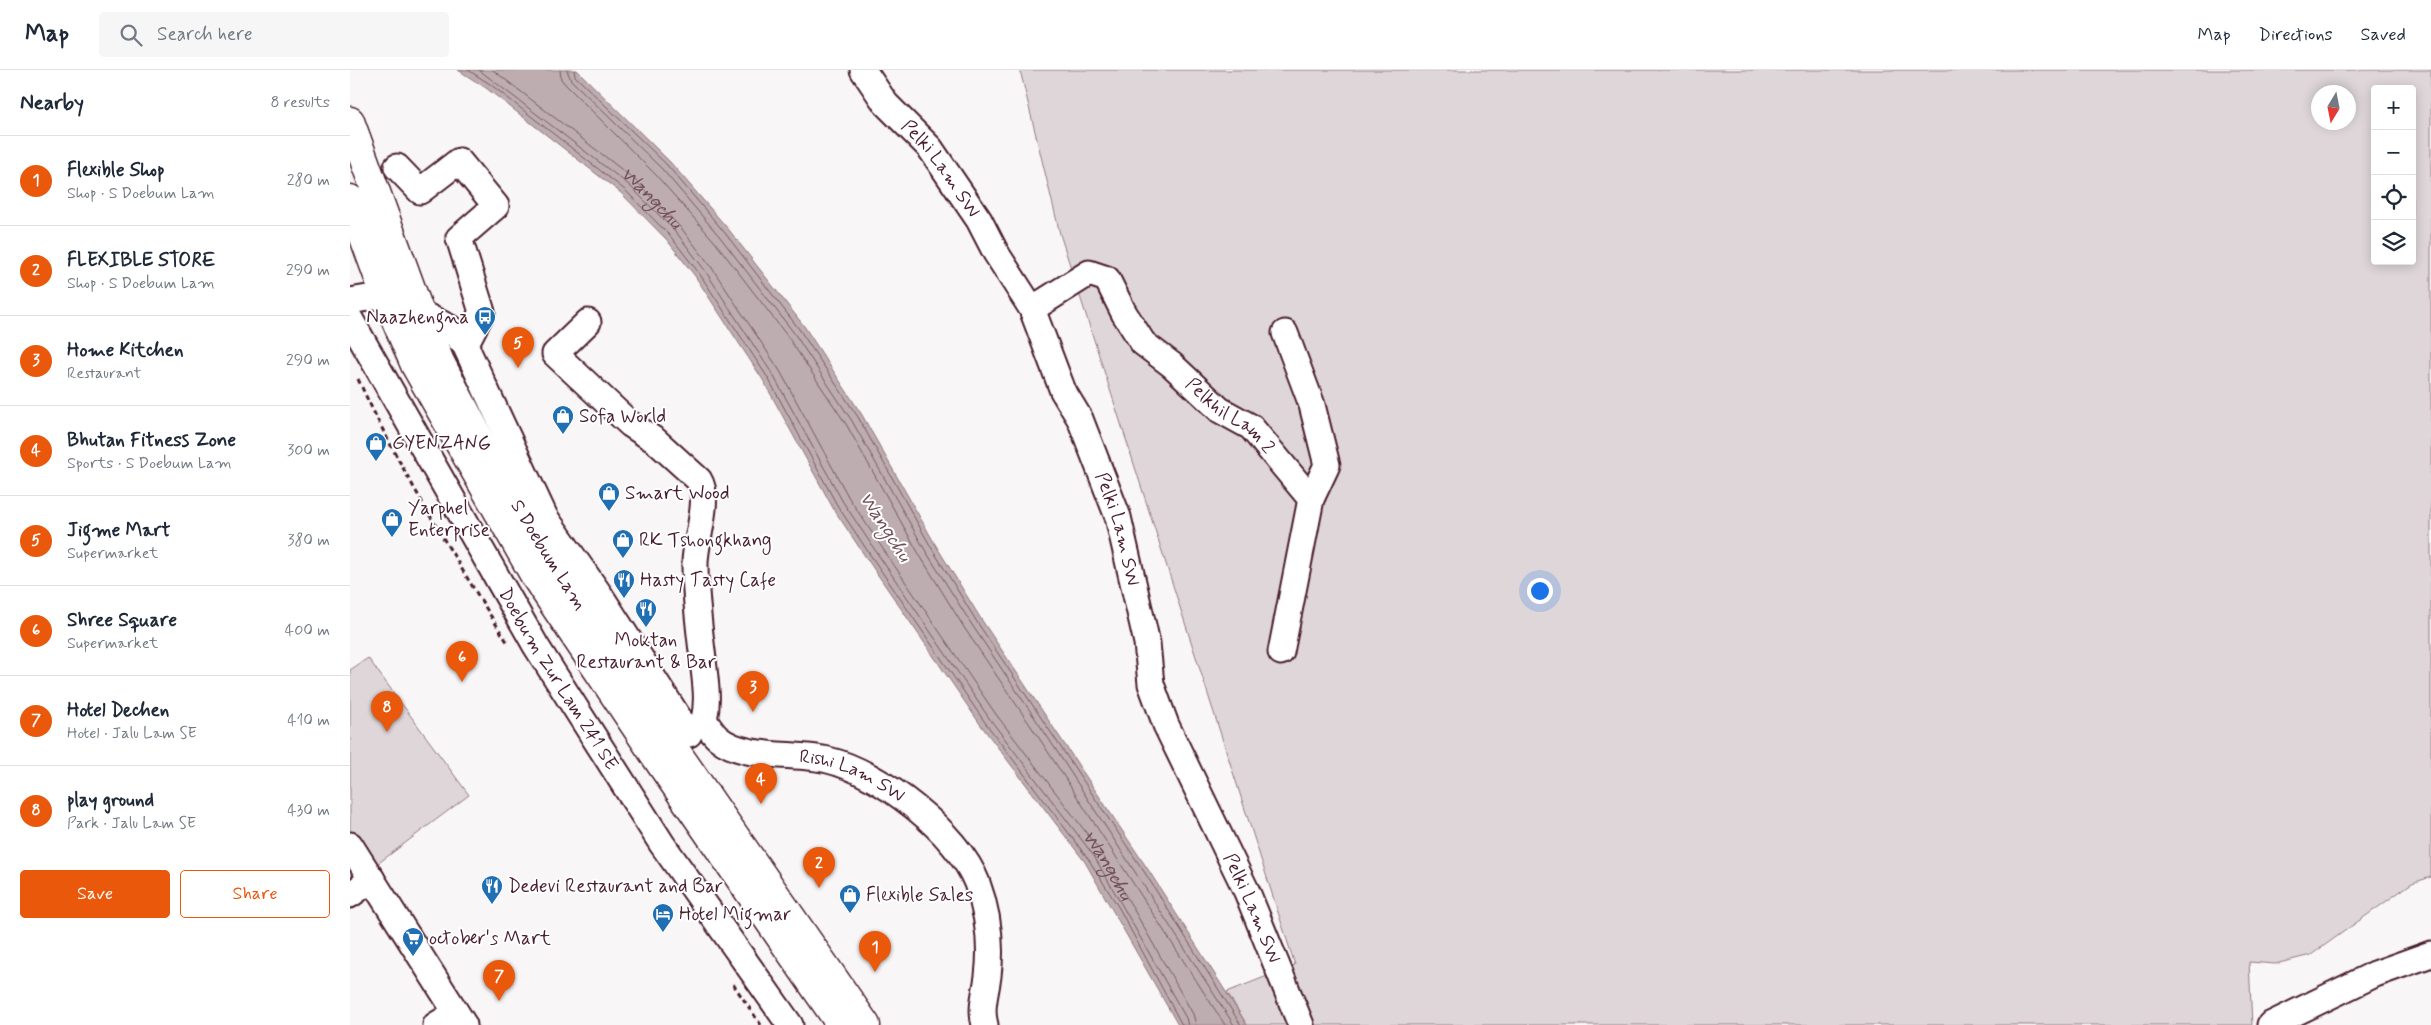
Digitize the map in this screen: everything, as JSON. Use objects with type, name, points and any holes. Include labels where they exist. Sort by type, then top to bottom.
[{"type":"highway","name":"S Doebum Lam","points":[[350,121],[420,313],[440,362],[494,466],[556,566],[690,736],[866,1025]]},
{"type":"highway","name":"S Doebum Lam","points":[[350,199],[385,295],[415,365],[536,578],[660,764],[841,1025]]},
{"type":"street","name":"Pelki Lam SW","points":[[863,70],[886,104],[930,148],[979,220],[996,253],[1032,309],[1063,391],[1080,419],[1100,466],[1118,517],[1147,643],[1151,684],[1166,725],[1247,892],[1301,1025]]},
{"type":"street","points":[[397,168],[420,191],[459,162],[496,206],[459,238],[482,312],[465,345]]},
{"type":"street","name":"Pelkhil Lam 2","points":[[1032,309],[1089,273],[1107,279],[1124,313],[1143,343],[1172,365],[1220,410],[1251,426],[1311,499]]},
{"type":"street","points":[[350,300],[385,295]]},
{"type":"street","name":"Rishi Lam SW","points":[[420,313],[450,328],[465,345],[545,517],[600,595],[690,736],[718,738],[750,753],[789,754],[830,760],[869,777],[913,805],[950,841],[976,881],[989,927],[988,977],[983,999],[985,1025]]},
{"type":"street","name":"Doebum Zur Lam 241 SE","points":[[350,319],[536,646],[662,844],[790,1025]]},
{"type":"street","points":[[588,322],[555,354],[630,424],[656,441],[699,480],[703,486],[703,508],[695,561],[696,598],[708,697],[690,736]]},
{"type":"street","points":[[1281,652],[1311,499],[1327,465],[1312,405],[1285,333]]},
{"type":"street","points":[[350,845],[372,879],[452,1021]]},
{"type":"street","points":[[350,895],[372,879]]},
{"type":"street","points":[[2270,1025],[2375,974],[2431,954]]},
{"type":"shaded area","points":[[1020,70],[2431,70],[2431,877],[2412,883],[2311,955],[2275,964],[2249,962],[2252,1025],[1247,1025],[1227,992],[1295,965],[1060,234]]},
{"type":"shaded area","points":[[368,658],[469,795],[372,868],[350,835],[350,670]]},
{"type":"water","name":"Wangchu","points":[[458,70],[577,70],[670,162],[729,230],[804,326],[862,415],[935,544],[981,619],[1149,871],[1247,1025],[1178,1025],[1085,862],[980,724],[833,508],[763,380],[695,276],[667,240],[621,193],[486,88]]},
{"type":"place","name":"Naazhengna","points":[[485,336]]},
{"type":"place","name":"Jigme Mart","points":[[518,368]]},
{"type":"place","name":"Sofa World","points":[[563,435]]},
{"type":"place","name":"GYENZANG","points":[[376,462]]},
{"type":"place","name":"Smart Wood","points":[[609,512]]},
{"type":"place","name":"Yarphel Enterprise","points":[[392,538]]},
{"type":"place","name":"RK Tshongkhang","points":[[623,559]]},
{"type":"place","name":"Hasty Tasty Cafe","points":[[624,599]]},
{"type":"place","name":"Moktan Restaurant & Bar","points":[[646,628]]},
{"type":"place","name":"Shree Square","points":[[462,682]]},
{"type":"place","name":"Home Kitchen","points":[[753,712]]},
{"type":"place","name":"play ground","points":[[387,732]]},
{"type":"place","name":"Bhutan Fitness Zone","points":[[761,804]]},
{"type":"place","name":"FLEXIBLE STORE","points":[[819,888]]},
{"type":"place","name":"Dedevi Restaurant and Bar","points":[[492,905]]},
{"type":"place","name":"Flexible Sales","points":[[850,914]]},
{"type":"place","name":"Hotel Migmar","points":[[663,933]]},
{"type":"place","name":"october's Mart","points":[[413,957]]},
{"type":"place","name":"Flexible Shop","points":[[875,972]]},
{"type":"place","name":"Hotel Dechen","points":[[499,1001]]}]
